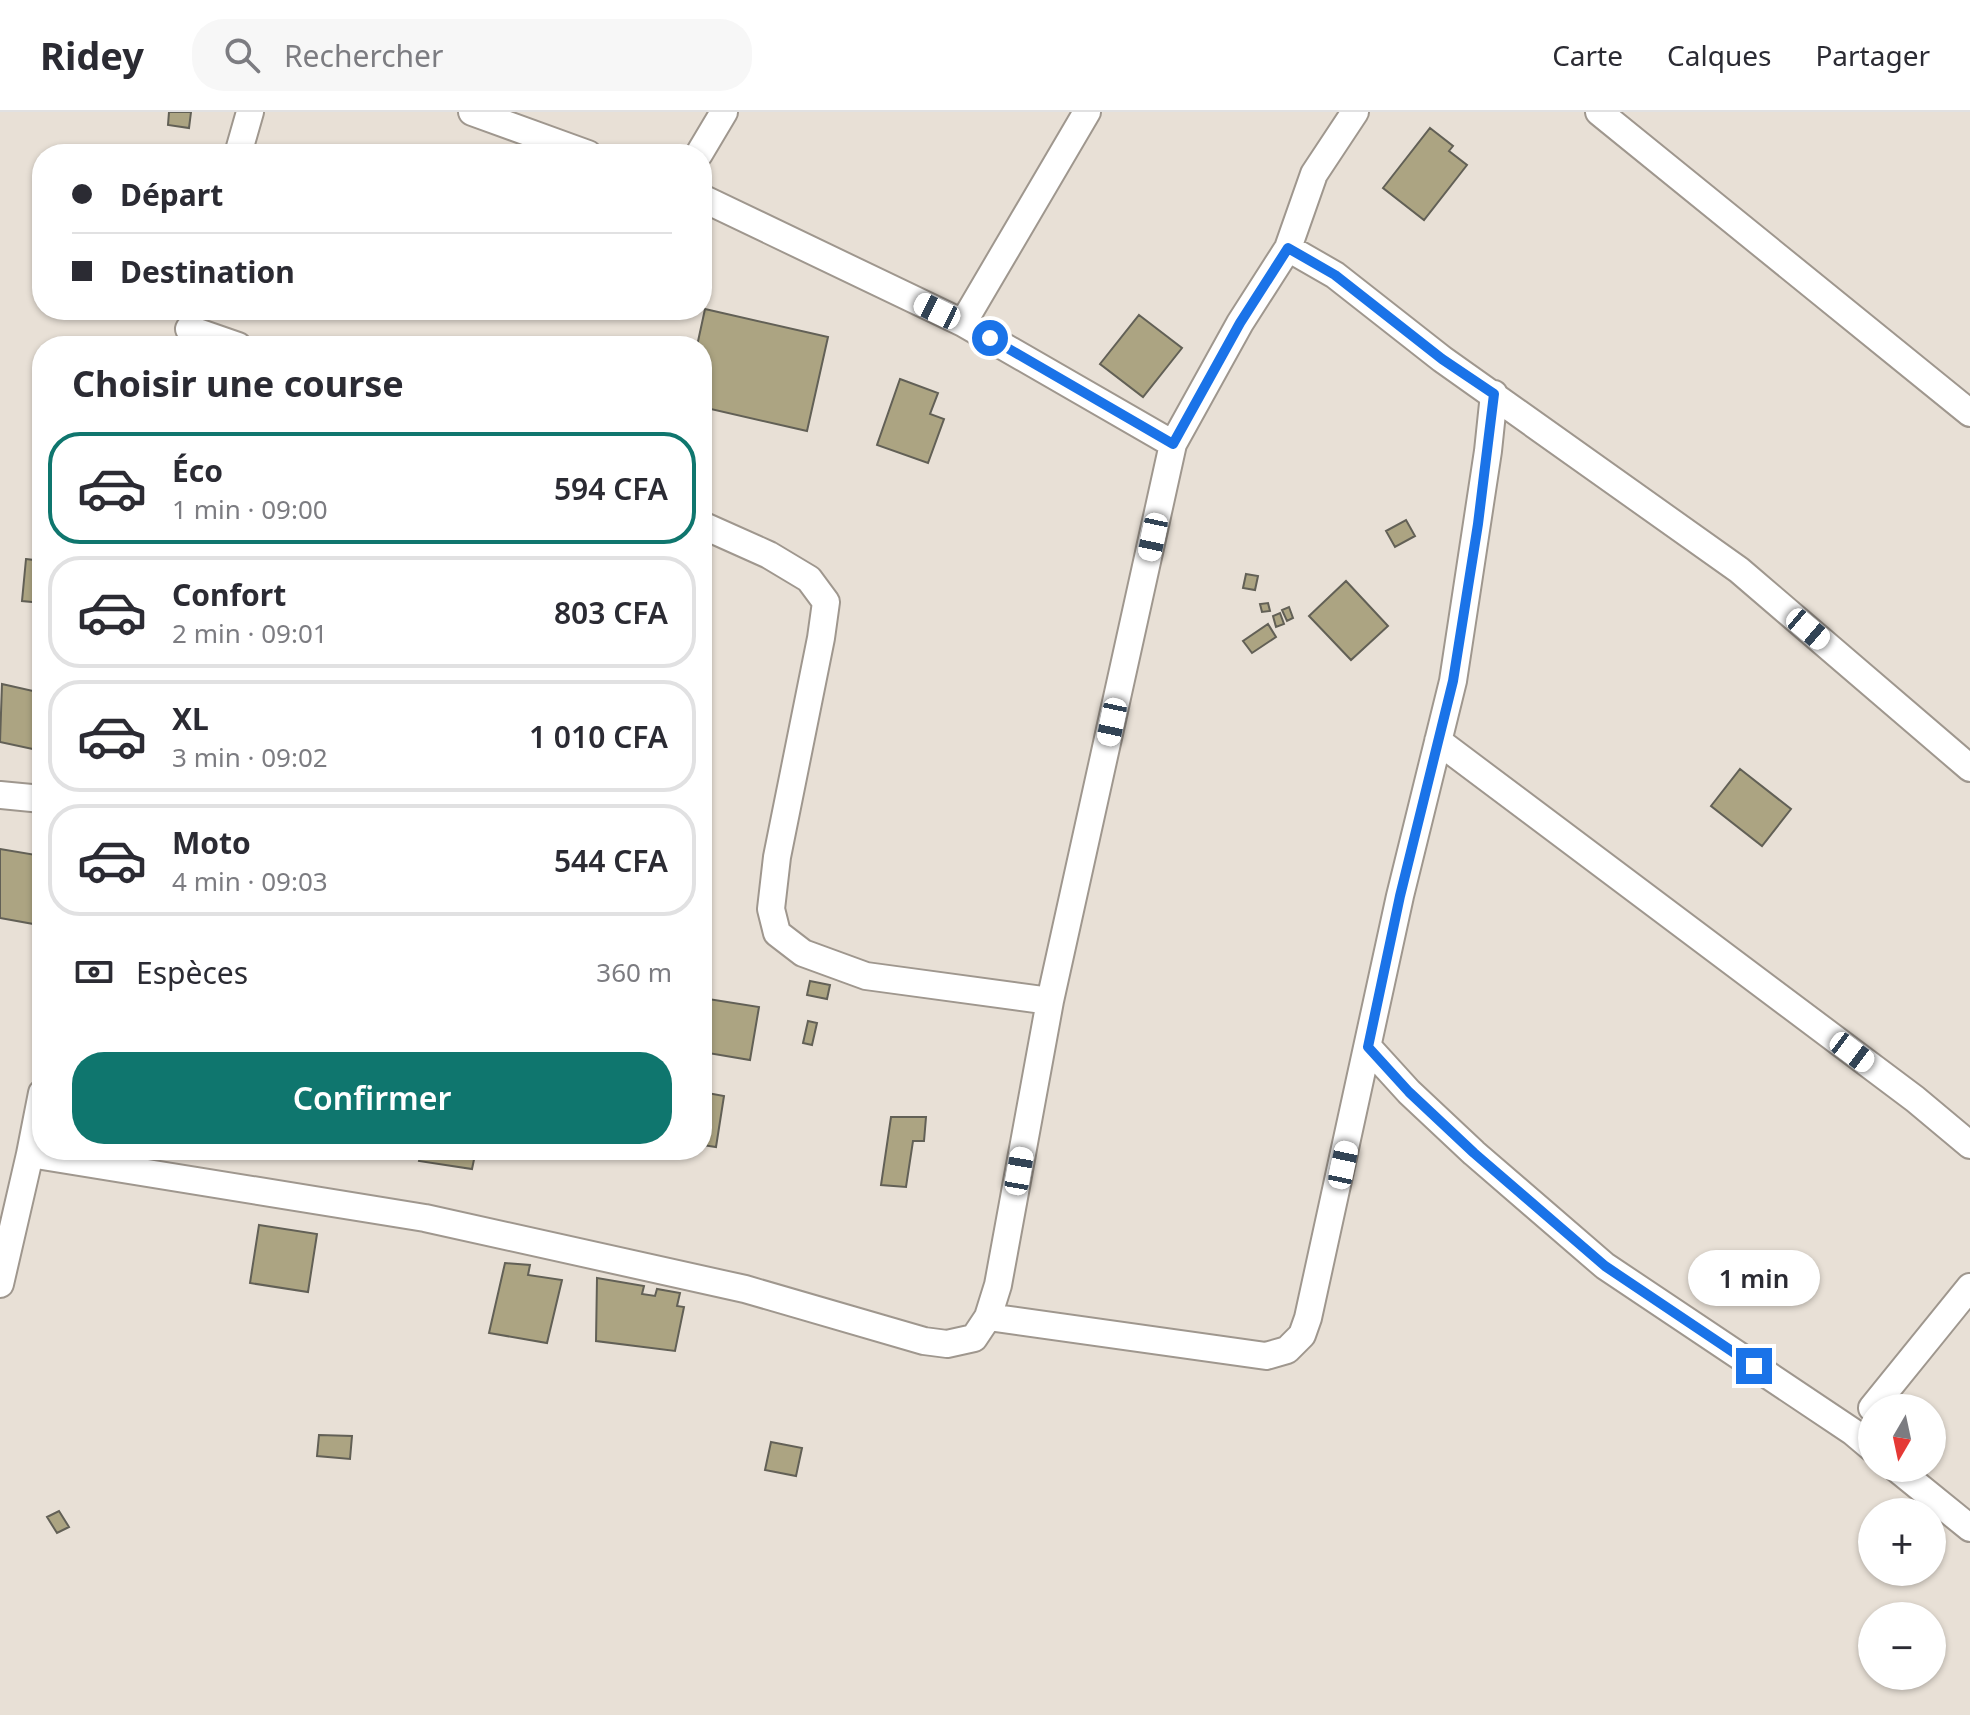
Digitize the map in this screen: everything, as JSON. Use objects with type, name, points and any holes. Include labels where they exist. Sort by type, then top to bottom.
[{"type":"street","points":[[241,144],[250,112]]},
{"type":"street","points":[[472,112],[560,144]]},
{"type":"street","points":[[705,144],[724,112]]},
{"type":"street","points":[[963,323],[1087,112]]},
{"type":"street","points":[[67,1160],[425,1218],[745,1289],[924,1341],[947,1344],[974,1338],[988,1317],[998,1285],[1050,1001],[1173,444],[1240,323],[1288,248],[1314,174],[1355,112]]},
{"type":"street","points":[[1599,112],[1970,413]]},
{"type":"street","points":[[712,203],[963,323],[1173,444]]},
{"type":"street","points":[[1288,248],[1335,275],[1442,359],[1739,570],[1970,768]]},
{"type":"street","points":[[188,328],[210,336]]},
{"type":"street","points":[[988,1317],[1246,1355],[1266,1356],[1287,1350],[1302,1335],[1400,896],[1453,681],[1494,394]]},
{"type":"street","points":[[712,529],[769,555],[809,579],[826,602],[777,857],[771,909],[777,933],[803,953],[866,976],[1050,1001]]},
{"type":"street","points":[[1438,741],[1915,1099],[1970,1145]]},
{"type":"street","points":[[0,795],[32,798]]},
{"type":"street","points":[[1368,1047],[1409,1092],[1474,1153],[1605,1266],[1858,1437]]},
{"type":"street","points":[[0,1284],[32,1144]]},
{"type":"street","points":[[1883,1394],[1970,1287]]},
{"type":"street","points":[[1913,1482],[1970,1528]]},
{"type":"building","points":[[169,112],[191,112],[189,128],[168,125]]},
{"type":"building","points":[[1430,128],[1453,146],[1449,151],[1467,165],[1424,220],[1383,188]]},
{"type":"building","points":[[712,311],[828,337],[807,431],[712,409],[712,336],[699,336],[703,320],[712,320]]},
{"type":"building","points":[[1139,315],[1182,348],[1143,397],[1100,364]]},
{"type":"building","points":[[900,379],[938,393],[930,414],[944,419],[928,463],[877,445]]},
{"type":"building","points":[[1406,520],[1415,536],[1395,547],[1386,531]]},
{"type":"building","points":[[26,559],[32,560],[32,602],[22,601]]},
{"type":"building","points":[[1246,574],[1258,576],[1255,590],[1243,588]]},
{"type":"building","points":[[1346,581],[1388,626],[1351,660],[1309,616]]},
{"type":"building","points":[[1268,603],[1270,611],[1262,612],[1260,604]]},
{"type":"building","points":[[1289,607],[1293,618],[1287,621],[1282,610]]},
{"type":"building","points":[[1280,613],[1284,624],[1276,627],[1273,616]]},
{"type":"building","points":[[1268,624],[1276,637],[1252,653],[1243,641]]},
{"type":"building","points":[[2,684],[32,691],[32,749],[0,742]]},
{"type":"building","points":[[1740,769],[1791,809],[1762,846],[1711,806]]},
{"type":"building","points":[[0,849],[32,854],[32,924],[0,918]]},
{"type":"building","points":[[810,981],[830,985],[827,999],[807,995]]},
{"type":"building","points":[[712,1000],[759,1007],[750,1060],[712,1054]]},
{"type":"building","points":[[808,1021],[817,1023],[812,1045],[803,1043]]},
{"type":"building","points":[[712,1094],[724,1096],[716,1147],[712,1146]]},
{"type":"building","points":[[891,1117],[926,1117],[924,1141],[913,1141],[906,1187],[881,1185]]},
{"type":"building","points":[[419,1160],[474,1160],[472,1169]]},
{"type":"building","points":[[259,1225],[317,1234],[308,1292],[250,1283]]},
{"type":"building","points":[[505,1263],[530,1265],[528,1275],[562,1280],[547,1343],[489,1333]]},
{"type":"building","points":[[597,1278],[644,1286],[642,1294],[655,1296],[657,1289],[680,1293],[677,1306],[684,1307],[675,1351],[596,1341]]},
{"type":"building","points":[[319,1435],[352,1436],[350,1459],[317,1456]]},
{"type":"building","points":[[771,1442],[802,1448],[796,1476],[765,1470]]},
{"type":"building","points":[[59,1511],[69,1527],[57,1533],[47,1517]]},
{"type":"route","points":[[990,338],[1173,444],[1240,323],[1288,248],[1335,275],[1442,359],[1494,394],[1478,524],[1453,681],[1400,896],[1368,1047],[1409,1092],[1474,1153],[1605,1266],[1754,1366]]}]
